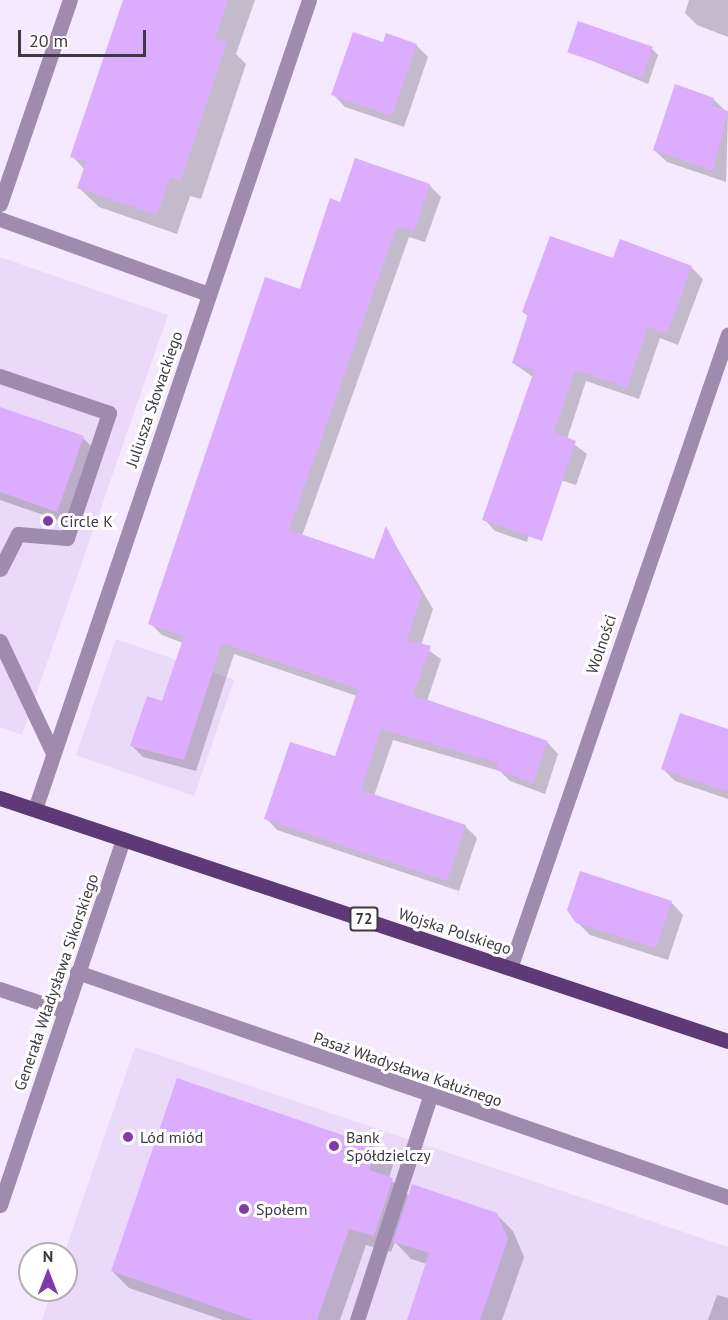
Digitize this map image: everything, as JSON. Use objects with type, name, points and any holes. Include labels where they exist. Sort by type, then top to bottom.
[{"type":"main road","name":"Wojska Polskiego","points":[[0,798],[728,1041]]},
{"type":"street","points":[[0,204],[70,0]]},
{"type":"street","name":"Juliusza Słowackiego","points":[[34,809],[309,0]]},
{"type":"street","points":[[0,219],[208,294]]},
{"type":"street","name":"Wolności","points":[[510,968],[728,334]]},
{"type":"street","points":[[0,376],[109,413],[66,538],[18,534],[0,568]]},
{"type":"street","points":[[0,640],[53,753]]},
{"type":"street","name":"Generała Władysława Sikorskiego","points":[[0,1205],[123,839]]},
{"type":"street","name":"Pasaż Władysława Kałużnego","points":[[77,972],[430,1097],[728,1197]]},
{"type":"street","points":[[0,989],[65,1011]]},
{"type":"street","points":[[357,1320],[430,1097]]},
{"type":"shaded area","name":"Circle K","points":[[0,257],[168,315],[22,735],[0,727]]},
{"type":"shaded area","points":[[116,639],[234,680],[194,796],[76,755]]},
{"type":"shaded area","points":[[135,1047],[728,1247],[728,1320],[42,1320],[48,1302],[78,1302],[78,1242],[68,1242]]},
{"type":"building","points":[[123,0],[228,0],[215,38],[227,42],[181,180],[170,177],[157,215],[77,188],[86,162],[70,157]]},
{"type":"building","points":[[578,21],[653,47],[642,78],[567,52]]},
{"type":"building","points":[[353,32],[383,42],[386,33],[417,44],[392,116],[331,95]]},
{"type":"building","points":[[675,84],[714,98],[712,106],[728,111],[713,171],[653,150]]},
{"type":"building","points":[[355,158],[430,184],[414,232],[397,226],[289,530],[374,559],[386,526],[422,596],[407,640],[431,646],[413,695],[548,741],[533,783],[496,770],[498,763],[381,729],[361,790],[466,825],[447,881],[264,819],[290,742],[335,756],[358,689],[222,643],[184,760],[130,746],[147,696],[162,701],[184,636],[148,624],[265,277],[300,289],[330,198],[340,202]]},
{"type":"building","points":[[550,236],[613,258],[620,239],[692,266],[667,334],[648,327],[627,388],[575,370],[554,432],[576,441],[542,541],[482,520],[534,371],[512,363],[528,314],[522,312]]},
{"type":"building","points":[[0,407],[84,436],[57,512],[0,492]]},
{"type":"building","points":[[680,713],[728,729],[728,792],[661,769]]},
{"type":"building","points":[[580,871],[672,901],[656,948],[576,923],[567,910]]},
{"type":"building","name":"Społem","points":[[177,1078],[377,1147],[369,1170],[393,1178],[374,1236],[349,1229],[317,1320],[253,1320],[111,1271]]},
{"type":"building","points":[[412,1184],[497,1213],[508,1239],[480,1320],[407,1320],[429,1253],[393,1242]]},
{"type":"place","name":"Circle K","points":[[48,521]]},
{"type":"place","name":"Lód miód","points":[[128,1137]]},
{"type":"place","name":"Bank Spółdzielczy","points":[[334,1146]]},
{"type":"place","name":"Społem","points":[[244,1209]]}]
